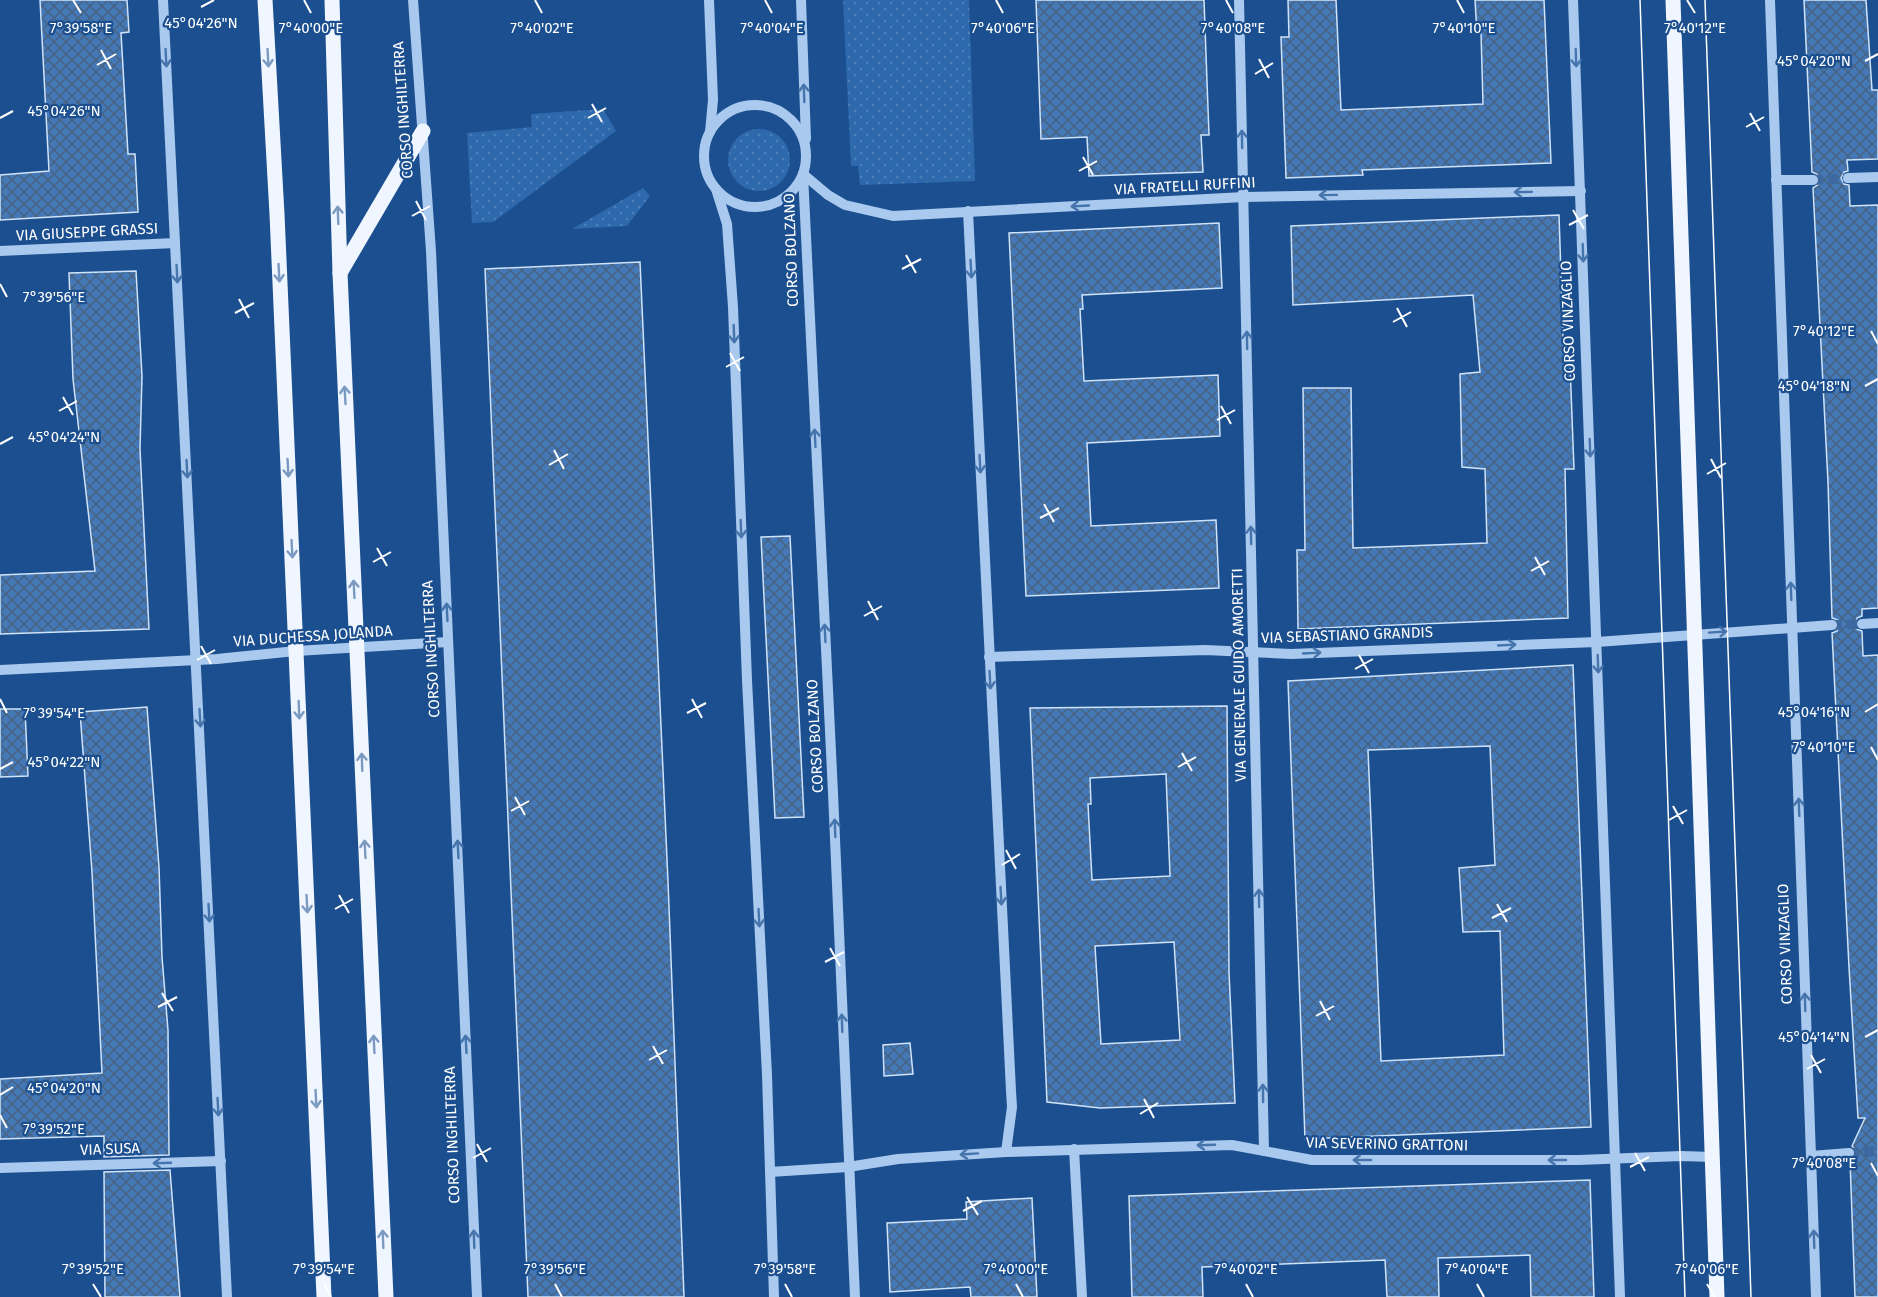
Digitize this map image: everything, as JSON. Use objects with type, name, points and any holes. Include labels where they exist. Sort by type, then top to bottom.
[{"type":"main road","points":[[265,0],[277,214],[324,1297]]},
{"type":"main road","points":[[332,0],[340,273],[386,1297]]},
{"type":"main road","points":[[1673,0],[1717,1297]]},
{"type":"main road","points":[[340,273],[423,130]]},
{"type":"street","points":[[163,0],[227,1297]]},
{"type":"street","name":"CORSO INGHILTERRA","points":[[414,0],[431,251],[477,1297]]},
{"type":"street","points":[[709,0],[713,100],[710,132],[705,145],[704,158],[706,170],[716,189],[727,224],[733,307],[747,680],[767,1075],[774,1297]]},
{"type":"street","points":[[716,189],[724,196],[743,205],[764,206],[775,203],[792,191],[803,174],[806,151],[801,0]]},
{"type":"street","name":"VIA GENERALE GUIDO AMORETTI","points":[[1239,0],[1264,1151]]},
{"type":"street","name":"CORSO VINZAGLIO","points":[[1573,0],[1620,1297]]},
{"type":"street","name":"CORSO VINZAGLIO","points":[[1770,0],[1816,1297]]},
{"type":"street","points":[[710,132],[722,117],[737,108],[749,105],[769,106],[794,122],[801,133],[806,151]]},
{"type":"street","name":"VIA FRATELLI RUFFINI","points":[[803,174],[828,195],[845,205],[893,216],[1244,197],[1581,191]]},
{"type":"street","name":"CORSO BOLZANO","points":[[803,174],[855,1297]]},
{"type":"street","points":[[1848,178],[1878,177]]},
{"type":"street","points":[[1776,180],[1813,180]]},
{"type":"street","points":[[968,211],[1011,1099],[1006,1152]]},
{"type":"street","name":"VIA GIUSEPPE GRASSI","points":[[0,251],[175,243]]},
{"type":"street","points":[[1862,624],[1878,623]]},
{"type":"street","points":[[1597,642],[1832,625]]},
{"type":"street","name":"VIA DUCHESSA JOLANDA","points":[[0,670],[448,642]]},
{"type":"street","name":"VIA SEBASTIANO GRANDIS","points":[[989,657],[1205,650],[1291,654],[1597,642]]},
{"type":"street","name":"VIA SEVERINO GRATTONI","points":[[770,1172],[848,1167],[898,1159],[1006,1152],[1232,1145],[1312,1160],[1713,1157]]},
{"type":"street","points":[[1074,1149],[1082,1297]]},
{"type":"street","points":[[1811,1156],[1849,1153]]},
{"type":"street","name":"VIA SUSA","points":[[0,1168],[221,1161]]},
{"type":"shaded area","points":[[843,0],[969,0],[975,181],[860,185],[858,166],[851,166]]},
{"type":"shaded area","points":[[603,109],[616,131],[493,222],[472,223],[467,133],[532,127],[531,114]]},
{"type":"shaded area","points":[[753,129],[765,129],[781,138],[788,148],[790,160],[788,172],[781,182],[765,191],[753,191],[742,186],[733,177],[728,166],[728,154],[733,143],[742,134]]},
{"type":"shaded area","points":[[643,188],[650,196],[627,226],[572,229]]},
{"type":"building","points":[[40,0],[127,0],[129,32],[121,33],[128,154],[135,154],[138,212],[0,220],[0,175],[49,171]]},
{"type":"building","points":[[1036,0],[1204,0],[1209,135],[1201,135],[1203,172],[1089,176],[1087,137],[1041,139]]},
{"type":"building","points":[[1288,0],[1336,0],[1341,110],[1483,104],[1481,33],[1477,33],[1475,0],[1544,0],[1551,163],[1362,170],[1363,175],[1286,178],[1281,37],[1289,37]]},
{"type":"building","points":[[1804,0],[1866,0],[1872,90],[1878,90],[1878,159],[1847,160],[1848,171],[1844,172],[1841,178],[1844,184],[1849,185],[1850,206],[1878,205],[1878,608],[1862,609],[1862,616],[1857,618],[1855,624],[1856,629],[1862,631],[1863,656],[1878,655],[1878,1297],[1855,1297],[1850,1160],[1856,1156],[1852,1146],[1865,1118],[1858,1118],[1849,967],[1832,633],[1837,631],[1839,625],[1838,620],[1832,618],[1828,482],[1813,188],[1819,184],[1820,179],[1812,172]]},
{"type":"building","points":[[1559,215],[1564,364],[1570,364],[1574,469],[1565,469],[1568,618],[1298,629],[1297,550],[1305,550],[1303,388],[1351,388],[1353,548],[1487,543],[1485,469],[1462,467],[1460,374],[1480,372],[1473,295],[1293,305],[1291,226]]},
{"type":"building","points":[[1219,223],[1222,288],[1082,295],[1083,309],[1080,309],[1084,381],[1218,375],[1220,436],[1087,443],[1091,526],[1216,520],[1219,588],[1026,596],[1009,233]]},
{"type":"building","points":[[640,262],[684,1297],[528,1297],[485,269]]},
{"type":"building","points":[[136,271],[142,376],[140,449],[149,629],[0,634],[0,575],[95,571],[73,379],[69,273]]},
{"type":"building","points":[[790,536],[804,817],[775,818],[761,537]]},
{"type":"building","points":[[1573,665],[1591,1127],[1305,1139],[1288,681]],"holes":[[[1490,746],[1495,865],[1459,868],[1463,932],[1500,931],[1504,1055],[1381,1061],[1368,750]]]},
{"type":"building","points":[[1227,706],[1229,972],[1235,1103],[1100,1108],[1047,1102],[1030,708]],"holes":[[[1166,774],[1170,876],[1092,880],[1088,804],[1091,804],[1090,778]],[[1174,942],[1180,1040],[1101,1044],[1095,946]]]},
{"type":"building","points":[[147,707],[168,1030],[169,1155],[104,1157],[104,1136],[0,1139],[0,1079],[102,1073],[92,872],[80,712]]},
{"type":"building","points":[[0,709],[25,709],[28,776],[0,777]]},
{"type":"building","points":[[910,1043],[913,1074],[884,1076],[883,1045]]},
{"type":"building","points":[[170,1170],[180,1297],[105,1297],[104,1172]]},
{"type":"building","points":[[1590,1180],[1594,1297],[1531,1297],[1530,1255],[1438,1258],[1439,1297],[1387,1297],[1385,1260],[1202,1267],[1203,1297],[1132,1297],[1129,1196]]},
{"type":"building","points":[[1032,1198],[1037,1297],[971,1297],[970,1287],[890,1292],[887,1223],[967,1219],[966,1202]]},
{"type":"tunnel","points":[[1813,180],[1848,178]]},
{"type":"tunnel","points":[[1832,625],[1862,624]]},
{"type":"tunnel","points":[[1849,1153],[1878,1151]]},
{"type":"tram line","points":[[1640,0],[1685,1297]]},
{"type":"tram line","points":[[1705,0],[1751,1297]]}]
